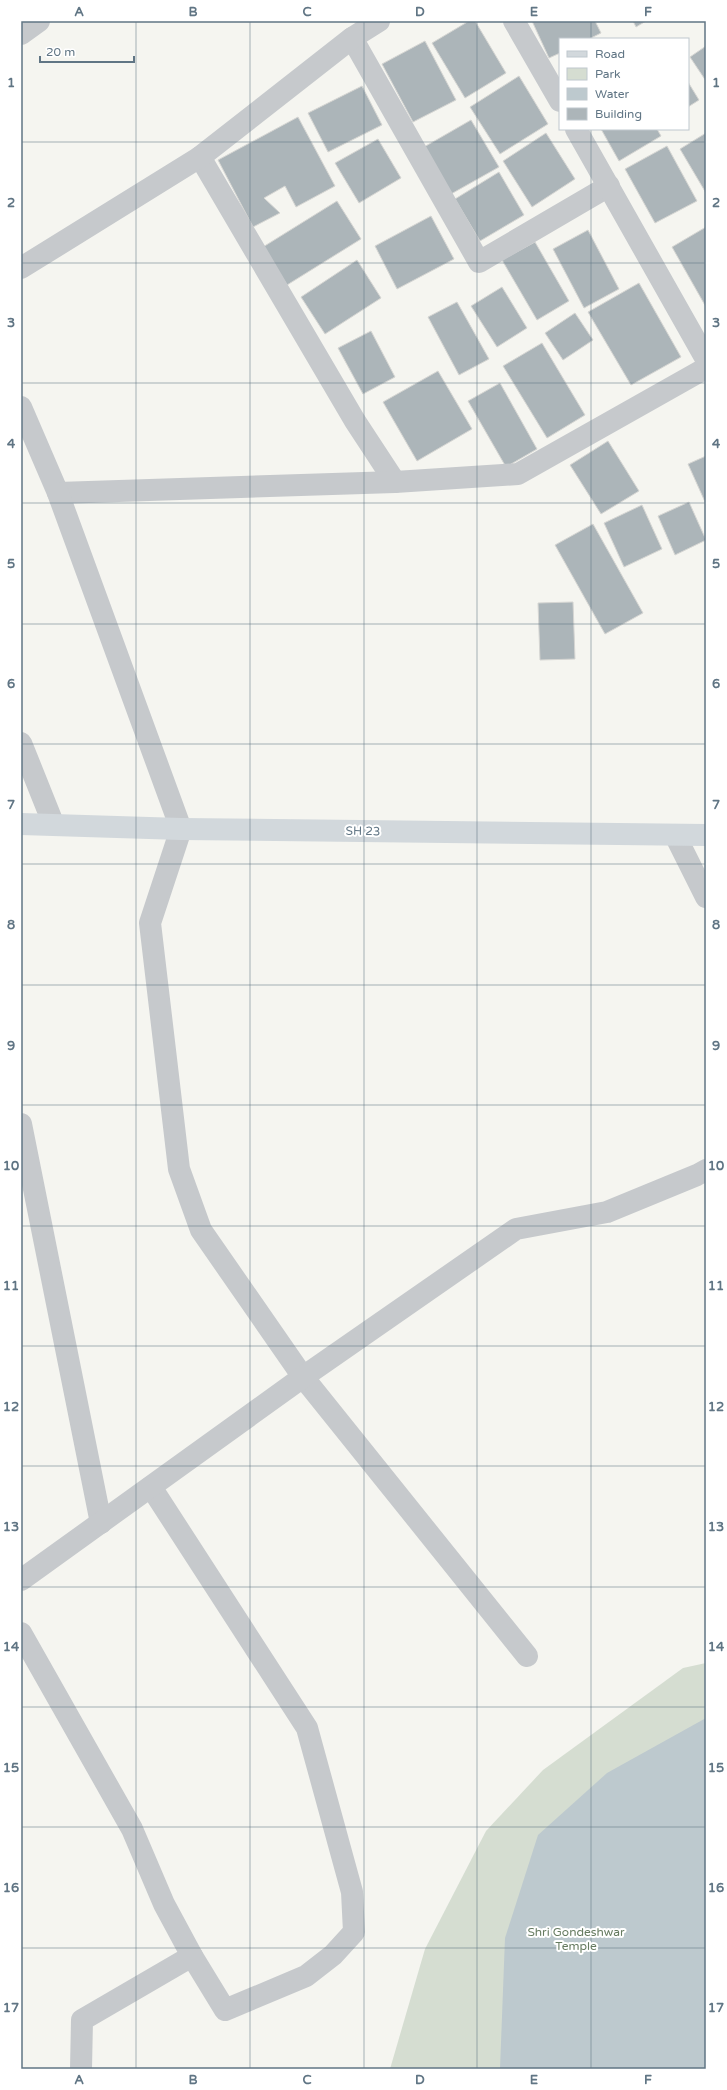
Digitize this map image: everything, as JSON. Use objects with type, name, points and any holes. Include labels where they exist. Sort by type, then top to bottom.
[{"type":"main road","name":"SH 23","points":[[21,824],[181,829],[706,835]]},
{"type":"street","points":[[21,34],[39,21]]},
{"type":"street","points":[[21,268],[200,157],[352,38],[379,21]]},
{"type":"street","points":[[514,21],[559,99]]},
{"type":"street","points":[[352,38],[479,262],[609,186]]},
{"type":"street","points":[[577,130],[706,359]]},
{"type":"street","points":[[200,157],[355,421],[395,482]]},
{"type":"street","points":[[58,493],[395,482],[518,474],[706,368]]},
{"type":"street","points":[[21,407],[58,493],[181,829],[150,922],[179,1170],[201,1230],[303,1377],[527,1656]]},
{"type":"street","points":[[21,743],[54,824]]},
{"type":"street","points":[[675,835],[706,897]]},
{"type":"street","points":[[21,1124],[100,1523]]},
{"type":"street","points":[[21,1580],[303,1377],[516,1229],[607,1212],[706,1170]]},
{"type":"street","points":[[21,1633],[132,1829],[164,1904],[192,1956],[225,2010],[264,1995],[306,1976],[333,1955],[354,1932],[352,1892],[306,1728],[151,1487]]},
{"type":"street","points":[[81,2069],[82,2020],[192,1956]]},
{"type":"green space","name":"Shri Gondeshwar Temple","points":[[706,1663],[706,2069],[390,2069],[425,1949],[486,1831],[543,1770],[683,1668]]},
{"type":"water","name":"Shri Gondeshwar Temple","points":[[706,1718],[706,2069],[500,2069],[505,1938],[538,1835],[607,1773]]},
{"type":"building","points":[[469,21],[475,21],[506,73],[465,98],[432,43]]},
{"type":"building","points":[[532,21],[595,21],[601,33],[591,38],[559,38],[559,53],[549,58]]},
{"type":"building","points":[[633,21],[646,21],[636,27]]},
{"type":"building","points":[[425,41],[456,100],[413,122],[382,64]]},
{"type":"building","points":[[706,46],[706,81],[690,57]]},
{"type":"building","points":[[519,76],[548,124],[500,154],[470,107]]},
{"type":"building","points":[[689,84],[699,100],[689,106]]},
{"type":"building","points":[[362,86],[382,125],[328,152],[308,113]]},
{"type":"building","points":[[298,117],[335,186],[296,207],[285,186],[264,198],[280,213],[253,227],[218,160]]},
{"type":"building","points":[[471,120],[499,167],[451,194],[424,147]]},
{"type":"building","points":[[602,130],[658,130],[661,136],[619,161]]},
{"type":"building","points":[[546,133],[575,179],[532,207],[503,161]]},
{"type":"building","points":[[706,133],[706,193],[680,149]]},
{"type":"building","points":[[378,139],[401,178],[359,203],[335,163]]},
{"type":"building","points":[[667,146],[697,201],[655,223],[625,169]]},
{"type":"building","points":[[499,172],[524,215],[480,241],[455,199]]},
{"type":"building","points":[[337,201],[361,239],[287,285],[263,247]]},
{"type":"building","points":[[431,216],[454,259],[397,289],[375,246]]},
{"type":"building","points":[[706,227],[706,307],[672,247]]},
{"type":"building","points":[[588,230],[619,289],[584,308],[553,249]]},
{"type":"building","points":[[535,242],[569,301],[537,320],[502,260]]},
{"type":"building","points":[[357,260],[381,298],[325,334],[301,297]]},
{"type":"building","points":[[639,283],[681,357],[631,385],[588,312]]},
{"type":"building","points":[[502,287],[527,328],[497,347],[471,306]]},
{"type":"building","points":[[457,302],[489,359],[459,375],[428,317]]},
{"type":"building","points":[[575,313],[593,340],[563,360],[545,333]]},
{"type":"building","points":[[371,331],[395,377],[363,394],[338,348]]},
{"type":"building","points":[[542,343],[585,415],[547,438],[503,366]]},
{"type":"building","points":[[438,371],[472,429],[417,461],[383,402]]},
{"type":"building","points":[[500,383],[537,449],[506,467],[468,401]]},
{"type":"building","points":[[608,441],[639,491],[601,514],[570,465]]},
{"type":"building","points":[[706,456],[706,504],[688,464]]},
{"type":"building","points":[[689,502],[706,540],[675,555],[658,516]]},
{"type":"building","points":[[642,505],[662,549],[624,567],[604,523]]},
{"type":"building","points":[[593,524],[643,613],[605,634],[555,545]]},
{"type":"building","points":[[573,602],[575,659],[540,660],[538,603]]}]
